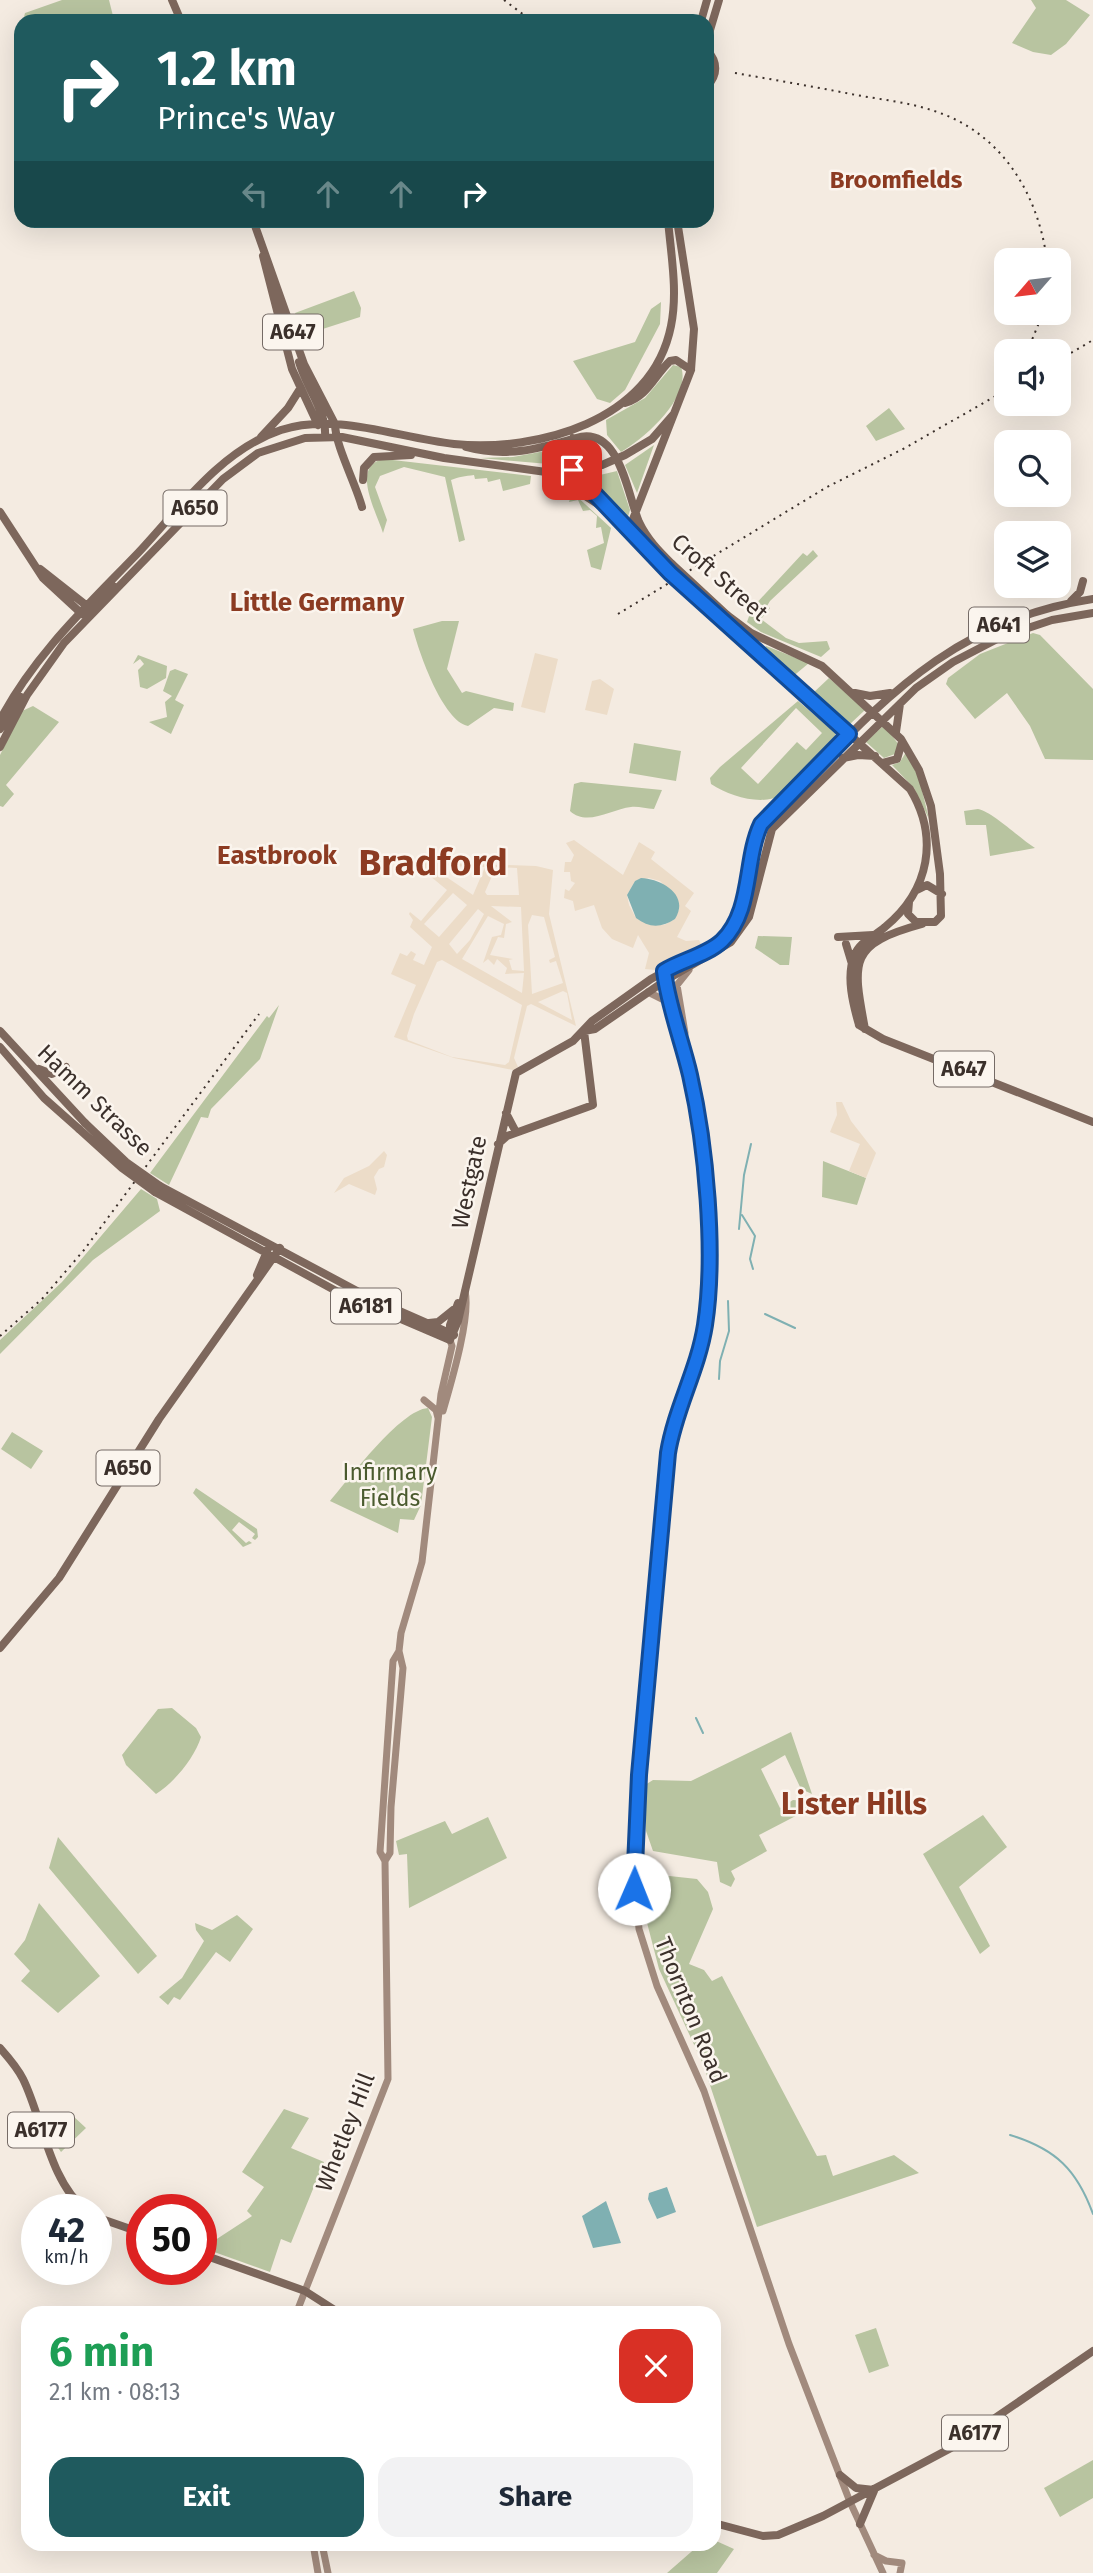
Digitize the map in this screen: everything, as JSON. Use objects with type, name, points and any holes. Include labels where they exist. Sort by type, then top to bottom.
[{"type":"main road","points":[[714,23],[719,0]]},
{"type":"main road","name":"A647","points":[[256,228],[296,342],[304,382],[326,425]]},
{"type":"main road","name":"A650","points":[[453,444],[516,444],[579,429],[612,408],[644,382],[658,362],[671,326],[673,296],[669,228]]},
{"type":"main road","name":"A650","points":[[0,720],[22,682],[78,611],[90,608],[147,559],[223,479],[244,462],[288,441],[330,437],[435,457],[546,471],[602,465],[652,439],[673,415],[691,370],[694,329],[678,228]]},
{"type":"main road","name":"A647","points":[[258,236],[286,351],[326,425]]},
{"type":"main road","points":[[612,408],[642,395],[670,361],[676,360],[691,370]]},
{"type":"main road","points":[[259,439],[288,408],[304,382]]},
{"type":"main road","points":[[288,408],[285,419],[288,429],[304,438]]},
{"type":"main road","points":[[628,531],[673,415]]},
{"type":"main road","points":[[326,425],[355,480],[362,507]]},
{"type":"main road","name":"A650","points":[[0,747],[27,695],[64,643],[87,618],[90,608],[200,486],[239,452],[259,439],[288,429],[326,425],[508,453],[554,446],[573,439]]},
{"type":"main road","points":[[363,480],[364,468],[380,445],[379,438],[365,429]]},
{"type":"main road","points":[[572,470],[568,455],[579,429]]},
{"type":"main road","points":[[573,439],[591,436],[605,442],[606,458],[602,465]]},
{"type":"main road","name":"Croft Street","points":[[605,442],[616,459],[645,533],[669,567]]},
{"type":"main road","points":[[374,457],[435,457]]},
{"type":"main road","name":"Croft Street","points":[[572,470],[628,531],[910,789],[924,816],[929,855],[915,892]]},
{"type":"main road","points":[[546,471],[575,487],[615,518]]},
{"type":"main road","points":[[0,512],[33,563],[58,595],[87,618]]},
{"type":"main road","points":[[33,563],[90,608]]},
{"type":"main road","points":[[1068,603],[1080,592],[1083,581]]},
{"type":"main road","points":[[1091,614],[1092,600]]},
{"type":"main road","name":"A641","points":[[849,734],[916,673],[968,640],[1011,620],[1068,603],[1092,600]]},
{"type":"main road","name":"A641","points":[[882,718],[933,674],[977,648],[1031,626],[1091,614]]},
{"type":"main road","name":"Croft Street","points":[[724,617],[751,633],[809,658],[852,692],[899,736],[919,770],[929,798],[942,894]]},
{"type":"main road","points":[[852,692],[870,696],[892,693]]},
{"type":"main road","points":[[0,729],[21,697],[27,695]]},
{"type":"main road","points":[[882,763],[893,761],[901,755],[896,718],[901,702]]},
{"type":"main road","points":[[683,1047],[685,1033],[677,985],[685,972],[731,942],[745,924],[753,905],[765,846],[777,822],[882,718]]},
{"type":"main road","points":[[497,1145],[516,1132],[593,1105],[584,1031],[592,1021],[710,949],[726,936],[743,902],[754,841],[770,814],[796,791],[849,734]]},
{"type":"main road","points":[[841,758],[874,756]]},
{"type":"main road","points":[[770,814],[777,822]]},
{"type":"main road","points":[[852,964],[861,949],[873,935],[895,919],[915,892],[928,885],[937,888],[942,894],[942,916],[935,922],[886,935],[861,949],[856,975],[863,1027]]},
{"type":"main road","points":[[909,902],[909,917],[924,923]]},
{"type":"main road","points":[[838,937],[873,935]]},
{"type":"main road","points":[[846,944],[852,964],[854,1006],[863,1027]]},
{"type":"main road","points":[[584,1031],[595,1029],[648,992],[665,975],[698,962]]},
{"type":"main road","name":"Thornton Road","points":[[665,975],[683,1047],[704,1160],[708,1236],[705,1324],[693,1372],[672,1428],[668,1453],[639,1775],[634,1869],[636,1911],[649,1965],[704,2091],[773,2298],[850,2502],[883,2573]]},
{"type":"main road","points":[[648,992],[659,995],[673,1005]]},
{"type":"main road","name":"A647","points":[[863,1027],[1093,1122]]},
{"type":"main road","name":"Hamm Strasse","points":[[0,1031],[121,1168],[158,1189],[197,1205],[271,1243],[274,1252]]},
{"type":"main road","name":"Westgate","points":[[399,1651],[401,1633],[422,1562],[441,1394],[459,1302],[465,1289],[516,1073],[571,1043],[584,1031]]},
{"type":"main road","name":"Hamm Strasse","points":[[0,1047],[44,1098],[82,1126]]},
{"type":"main road","points":[[20,1054],[46,1074],[66,1067]]},
{"type":"main road","points":[[20,1054],[27,1069],[43,1087],[44,1098]]},
{"type":"main road","points":[[506,1113],[516,1132]]},
{"type":"main road","name":"Hamm Strasse","points":[[158,1189],[179,1207],[251,1244],[274,1252]]},
{"type":"main road","points":[[179,1207],[197,1205]]},
{"type":"main road","points":[[251,1244],[262,1270],[287,1263]]},
{"type":"main road","name":"A650","points":[[0,1648],[60,1578],[159,1419],[274,1252]]},
{"type":"main road","name":"A6181","points":[[274,1252],[287,1263],[364,1306],[453,1337]]},
{"type":"main road","name":"A6181","points":[[274,1252],[453,1337]]},
{"type":"main road","points":[[453,1337],[468,1304],[465,1289]]},
{"type":"main road","name":"A6181","points":[[426,1324],[446,1317],[459,1302]]},
{"type":"main road","points":[[424,1400],[436,1410],[439,1422]]},
{"type":"main road","name":"Whetley Hill","points":[[299,2306],[388,2078],[385,1861],[380,1852],[380,1808],[393,1661],[399,1651]]},
{"type":"main road","name":"A6177","points":[[0,2048],[24,2081],[40,2128],[70,2194]]},
{"type":"main road","points":[[217,2260],[305,2291],[328,2306]]},
{"type":"main road","name":"A6177","points":[[721,2525],[750,2535],[778,2535],[850,2502],[986,2426],[1093,2351]]},
{"type":"main road","points":[[840,2475],[856,2488],[874,2490],[860,2524]]},
{"type":"main road","points":[[314,2551],[318,2573]]},
{"type":"main road","points":[[323,2551],[328,2573]]},
{"type":"main road","points":[[873,2555],[886,2561],[902,2563],[900,2573]]},
{"type":"green space","points":[[62,0],[109,0],[112,14],[25,14]]},
{"type":"green space","points":[[1031,0],[1066,0],[1090,15],[1066,44],[1051,55],[1033,52],[1012,43],[1036,8]]},
{"type":"green space","points":[[354,291],[361,308],[360,317],[304,335],[295,313]]},
{"type":"green space","points":[[661,302],[660,324],[625,390],[610,403],[597,399],[573,361],[635,342],[651,309]]},
{"type":"green space","points":[[673,365],[681,367],[683,379],[673,404],[653,427],[621,452],[607,435],[606,420],[645,398]]},
{"type":"green space","points":[[889,408],[905,429],[876,441],[866,426]]},
{"type":"green space","points":[[587,439],[596,443],[600,452],[596,461],[587,465],[578,461],[574,452],[578,443]]},
{"type":"green space","points":[[654,445],[637,493],[625,465]]},
{"type":"green space","points":[[556,449],[560,465],[480,458],[513,457]]},
{"type":"green space","points":[[384,459],[531,476],[530,484],[503,491],[500,479],[488,482],[487,478],[475,479],[474,475],[451,480],[465,540],[459,542],[445,477],[404,467],[380,476],[375,487],[387,520],[383,533],[371,502],[367,479],[374,463]]},
{"type":"green space","points":[[617,471],[630,510],[627,520],[587,478]]},
{"type":"green space","points":[[572,492],[611,528],[601,570],[591,567],[587,550],[604,543],[601,527],[596,528],[597,516],[590,510],[583,511],[578,500],[569,502]]},
{"type":"green space","points":[[813,550],[818,556],[770,601],[767,606],[770,608],[761,619],[786,638],[799,643],[827,641],[830,649],[821,657],[761,632],[747,622],[752,608],[803,553],[807,556]]},
{"type":"green space","points":[[442,621],[459,621],[447,669],[462,693],[466,691],[514,703],[513,711],[494,708],[468,726],[450,712],[433,685],[413,629]]},
{"type":"green space","points":[[1033,633],[1040,635],[1093,689],[1093,760],[1045,759],[1030,726],[1007,693],[975,719],[946,684],[948,678],[980,654]]},
{"type":"green space","points":[[766,646],[809,663],[791,678],[763,650]]},
{"type":"green space","points":[[138,655],[167,666],[166,678],[147,689],[140,687],[138,670],[144,664],[140,659],[133,664]]},
{"type":"green space","points":[[175,669],[188,674],[175,700],[184,705],[171,734],[149,722],[167,717],[165,702],[172,696],[163,691],[170,671]]},
{"type":"green space","points":[[829,678],[865,710],[849,725],[812,694]]},
{"type":"green space","points":[[798,701],[836,733],[832,743],[782,795],[774,798],[756,800],[719,789],[711,784],[710,778]],"holes":[[[796,708],[822,733],[806,750],[797,742],[758,784],[741,768]]]},
{"type":"green space","points":[[33,706],[59,722],[6,785],[14,794],[3,807],[0,806],[0,755],[22,711]]},
{"type":"green space","points":[[884,725],[899,745],[895,754],[884,758],[866,742]]},
{"type":"green space","points":[[634,743],[681,751],[676,781],[629,773]]},
{"type":"green space","points":[[906,752],[919,778],[929,819],[914,788],[892,765],[900,762]]},
{"type":"green space","points":[[581,782],[662,790],[654,809],[631,807],[600,816],[584,817],[570,811],[574,784]]},
{"type":"green space","points":[[978,809],[998,820],[1035,848],[990,856],[986,825],[966,825],[964,811]]},
{"type":"green space","points":[[758,936],[792,937],[789,965],[780,965],[755,948]]},
{"type":"green space","points":[[279,1005],[260,1059],[211,1109],[208,1118],[201,1117],[169,1185],[150,1173],[267,1016],[269,1018]]},
{"type":"green space","points":[[823,1161],[866,1178],[857,1205],[822,1197]]},
{"type":"green space","points":[[141,1189],[157,1199],[160,1211],[93,1260],[0,1354],[0,1340],[62,1282]]},
{"type":"green space","name":"Infirmary Fields","points":[[428,1408],[432,1417],[421,1505],[414,1520],[400,1519],[398,1533],[330,1501],[390,1432],[404,1420]]},
{"type":"green space","points":[[12,1432],[43,1451],[31,1469],[1,1449]]},
{"type":"green space","points":[[196,1488],[257,1529],[258,1537],[255,1540],[252,1538],[255,1534],[239,1522],[232,1530],[246,1543],[252,1543],[243,1547],[193,1493]]},
{"type":"green space","points":[[172,1708],[196,1728],[201,1737],[183,1769],[156,1794],[126,1765],[122,1755],[158,1709]]},
{"type":"green space","points":[[791,1732],[812,1794],[801,1789],[785,1755],[761,1769],[780,1808],[793,1800],[808,1801],[813,1807],[759,1835],[767,1851],[731,1871],[735,1879],[731,1887],[720,1882],[717,1862],[653,1851],[646,1831],[645,1785],[653,1780],[691,1781]]},
{"type":"green space","points":[[983,1815],[1007,1847],[959,1887],[990,1946],[980,1954],[923,1854]]},
{"type":"green space","points":[[488,1817],[507,1858],[409,1908],[407,1854],[399,1855],[396,1841],[445,1821],[452,1834]]},
{"type":"green space","points":[[58,1837],[157,1956],[138,1974],[49,1868]]},
{"type":"green space","points":[[651,1874],[697,1879],[708,1892],[713,1909],[689,1964],[704,1970],[712,1981],[722,1976],[817,2156],[826,2155],[833,2176],[894,2155],[919,2173],[757,2227],[703,2064],[659,1969],[645,1915],[642,1883]]},
{"type":"green space","points":[[39,1903],[100,1976],[58,2013],[21,1981],[30,1971],[14,1954],[25,1940]]},
{"type":"green space","points":[[237,1915],[253,1929],[230,1962],[216,1952],[180,2000],[174,1997],[168,2005],[159,1997],[182,1978],[204,1941],[196,1930],[195,1923],[212,1930]]},
{"type":"green space","points":[[284,2109],[309,2118],[291,2148],[324,2162],[291,2243],[281,2239],[270,2272],[217,2253],[217,2239],[252,2216],[247,2211],[264,2187],[242,2172]]},
{"type":"green space","points":[[72,2115],[86,2128],[61,2152],[50,2136]]},
{"type":"green space","points":[[876,2328],[889,2366],[869,2373],[855,2335]]},
{"type":"green space","points":[[1093,2460],[1093,2498],[1060,2517],[1044,2488]]},
{"type":"green space","points":[[721,2543],[734,2549],[717,2573],[667,2573],[692,2551],[721,2551]]},
{"type":"shaded area","points":[[535,653],[558,659],[545,713],[521,707]]},
{"type":"shaded area","points":[[600,679],[614,689],[607,715],[585,710],[592,681]]},
{"type":"shaded area","points":[[574,840],[623,875],[639,842],[655,852],[651,859],[694,893],[685,906],[691,911],[677,937],[686,941],[699,940],[703,948],[655,970],[645,969],[649,953],[638,935],[633,948],[612,939],[602,928],[594,905],[575,911],[573,901],[564,898],[565,889],[569,891],[575,883],[571,881],[570,872],[564,872],[565,862],[571,862],[574,855],[566,843]],"holes":[[[649,878],[660,881],[678,900],[679,909],[675,919],[664,925],[636,918],[627,895],[635,881]]]},
{"type":"shaded area","points":[[413,862],[536,866],[553,870],[549,914],[576,1026],[531,1004],[527,1006],[514,1058],[518,1067],[513,1070],[454,1058],[394,1037],[416,985],[391,974],[400,953],[407,956],[411,951],[416,954],[413,960],[424,965],[432,947],[410,927],[413,920],[409,914],[410,912],[421,921],[447,890]],"holes":[[[440,866],[485,867],[473,895],[442,874]],[[496,867],[517,868],[519,895],[487,895],[485,892]],[[453,893],[467,905],[439,937],[424,924]],[[491,906],[521,907],[524,971],[512,970],[509,960],[513,959],[490,955],[498,937],[504,938],[506,924],[512,922]],[[478,909],[484,914],[470,940],[457,954],[449,944]],[[532,915],[544,917],[555,957],[549,960],[550,963],[556,961],[563,983],[532,994],[528,925]],[[488,916],[504,924],[501,935],[492,937],[483,963],[488,959],[494,965],[497,959],[507,968],[505,974],[524,973],[522,993],[462,959]],[[442,960],[522,1005],[509,1062],[505,1065],[452,1057],[408,1040],[407,1036],[437,962]],[[563,991],[567,993],[572,1020],[538,1002]]]},
{"type":"shaded area","points":[[836,1102],[842,1102],[851,1121],[876,1153],[866,1178],[849,1171],[860,1144],[830,1132],[837,1115]]},
{"type":"shaded area","points":[[384,1151],[387,1155],[384,1167],[379,1169],[374,1177],[377,1189],[375,1195],[349,1184],[334,1193],[344,1178],[369,1166]]},
{"type":"water","points":[[641,878],[657,881],[672,890],[679,903],[675,919],[655,926],[636,918],[627,895],[635,881]]},
{"type":"water","points":[[667,2187],[676,2212],[657,2219],[648,2199],[649,2193]]},
{"type":"water","points":[[606,2201],[621,2243],[593,2248],[582,2216]]},
{"type":"waterway","points":[[739,1229],[744,1175],[751,1144]]},
{"type":"waterway","points":[[742,1215],[755,1236],[750,1259],[753,1269]]},
{"type":"waterway","points":[[719,1379],[720,1361],[729,1331],[728,1301]]},
{"type":"waterway","points":[[765,1314],[795,1328]]},
{"type":"waterway","points":[[696,1718],[703,1733]]},
{"type":"waterway","points":[[1010,2135],[1040,2147],[1063,2163],[1080,2185],[1093,2214]]},
{"type":"railway","points":[[504,0],[523,14]]},
{"type":"railway","points":[[735,73],[909,104],[963,123],[1000,153],[1014,172],[1027,192],[1036,214],[1045,248]]},
{"type":"railway","points":[[1032,339],[1038,326]]},
{"type":"railway","points":[[1071,353],[1093,340]]},
{"type":"railway","points":[[618,614],[827,487],[905,448],[994,397]]},
{"type":"railway","points":[[0,1336],[42,1299],[84,1250],[259,1014]]},
{"type":"district","name":"Broomfields","points":[[896,180]]},
{"type":"district","name":"Little Germany","points":[[317,602]]},
{"type":"district","name":"Eastbrook","points":[[277,855]]},
{"type":"district","name":"Bradford","points":[[433,862]]},
{"type":"district","name":"Lister Hills","points":[[854,1804]]},
{"type":"route","points":[[572,470],[670,573],[849,734],[761,824],[754,841],[743,902],[724,939],[710,949],[664,971],[698,1118],[706,1186],[708,1236],[705,1324],[693,1372],[672,1428],[668,1453],[639,1775],[634,1889]]}]
